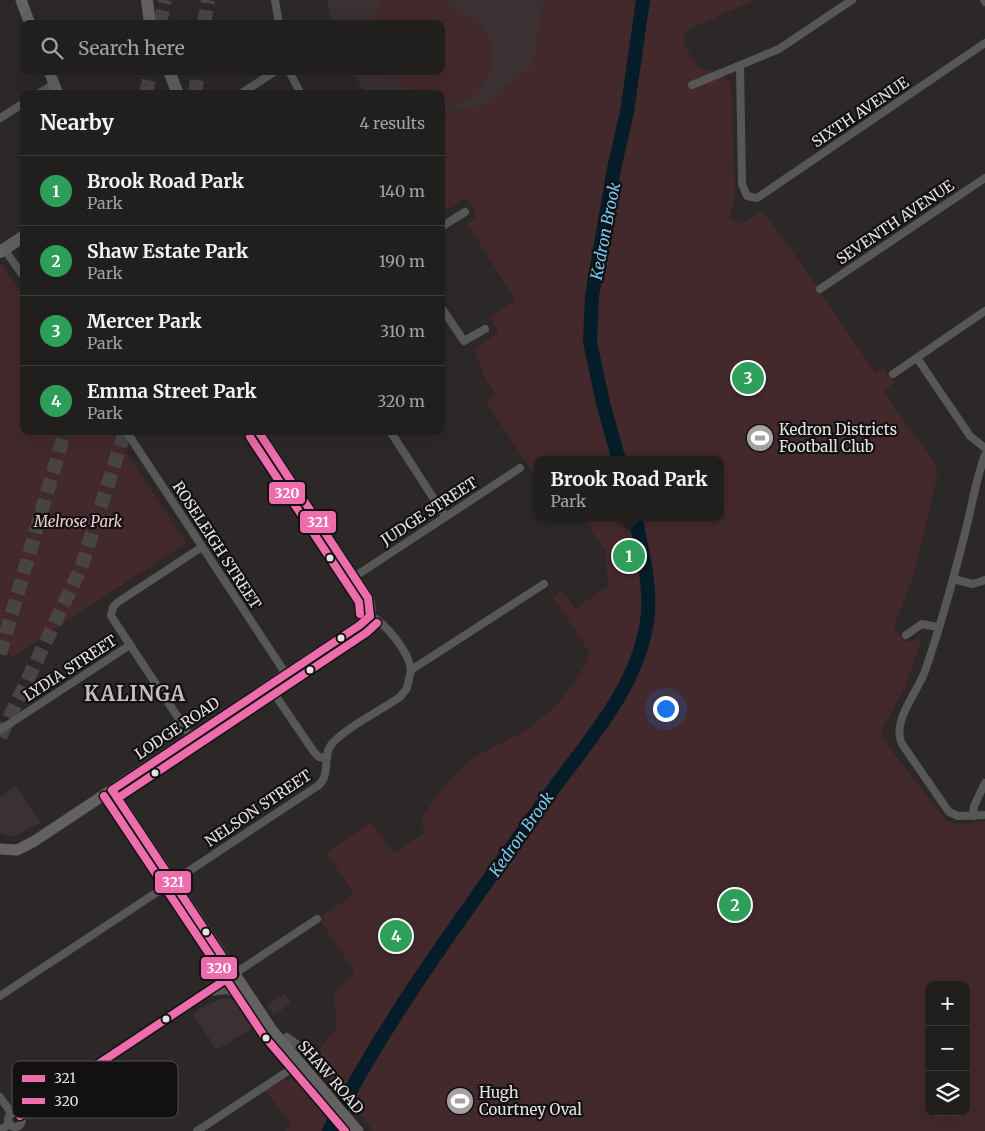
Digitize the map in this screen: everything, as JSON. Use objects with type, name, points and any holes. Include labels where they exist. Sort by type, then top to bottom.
[{"type":"main road","points":[[146,0],[149,20]]},
{"type":"main road","points":[[171,75],[176,90]]},
{"type":"main road","points":[[2,250],[20,239]]},
{"type":"street","points":[[21,0],[28,20]]},
{"type":"street","points":[[275,0],[278,20]]},
{"type":"street","points":[[692,85],[779,49],[852,0]]},
{"type":"street","name":"SIXTH AVENUE","points":[[740,66],[742,184],[744,192],[749,198],[757,198],[766,194],[985,43]]},
{"type":"street","points":[[51,75],[56,89]]},
{"type":"street","points":[[246,90],[270,75]]},
{"type":"street","points":[[291,75],[299,90]]},
{"type":"street","points":[[0,123],[3,116],[20,105]]},
{"type":"street","name":"SEVENTH AVENUE","points":[[820,289],[985,178]]},
{"type":"street","points":[[445,224],[465,212]]},
{"type":"street","points":[[2,250],[20,272]]},
{"type":"street","points":[[893,374],[985,311]]},
{"type":"street","points":[[445,313],[464,341],[485,329]]},
{"type":"street","points":[[917,358],[970,436],[985,448]]},
{"type":"street","name":"ROSELEIGH STREET","points":[[129,435],[286,674]]},
{"type":"street","points":[[261,435],[368,598],[370,616],[384,623],[408,659],[411,670],[544,584]]},
{"type":"street","points":[[393,435],[445,516]]},
{"type":"street","points":[[985,455],[953,579],[918,688],[898,728],[902,744],[949,812],[958,816],[985,815]]},
{"type":"street","name":"JUDGE STREET","points":[[354,577],[520,468]]},
{"type":"street","points":[[191,737],[111,616],[113,607],[202,547]]},
{"type":"street","points":[[953,579],[973,584],[985,580]]},
{"type":"street","name":"LODGE ROAD","points":[[1,852],[16,850],[33,842],[360,626],[370,616]]},
{"type":"street","points":[[906,635],[922,624],[938,626]]},
{"type":"street","name":"LYDIA STREET","points":[[0,730],[130,645]]},
{"type":"street","name":"NELSON STREET","points":[[0,996],[319,785],[325,778],[328,751],[334,741],[404,693],[411,670]]},
{"type":"street","points":[[269,686],[314,752],[320,757],[327,758]]},
{"type":"street","points":[[973,816],[975,802],[985,783]]},
{"type":"street","name":"SHAW ROAD","points":[[112,790],[281,1043],[355,1128]]},
{"type":"street","points":[[102,1061],[316,919]]},
{"type":"street","points":[[206,992],[228,990],[255,1006]]},
{"type":"street","name":"SHAW ROAD","points":[[281,1043],[287,1037],[317,1059]]},
{"type":"street","points":[[197,1131],[299,1064]]},
{"type":"street","points":[[0,1097],[12,1114],[9,1118],[10,1124]]},
{"type":"street","points":[[10,1124],[21,1128]]},
{"type":"street","points":[[0,1130],[10,1124]]},
{"type":"shaded area","points":[[327,0],[544,0],[534,64],[482,106],[445,112],[445,90],[363,90],[355,75],[445,75],[445,20],[331,20]]},
{"type":"shaded area","points":[[16,786],[41,823],[11,837],[0,833],[0,797]]},
{"type":"shaded area","points":[[285,994],[291,1003],[274,1015],[267,1005]]},
{"type":"shaded area","points":[[223,998],[232,999],[254,1027],[217,1050],[193,1014]]},
{"type":"green space","points":[[387,0],[441,0],[479,23],[489,35],[493,51],[489,75],[474,95],[464,101],[453,103],[445,102],[445,90],[416,90],[402,85],[386,75],[445,75],[445,20],[369,20],[382,2]]},
{"type":"green space","points":[[544,0],[754,0],[685,31],[683,44],[699,68],[723,75],[731,83],[735,197],[729,218],[741,224],[762,211],[788,245],[875,373],[883,368],[894,383],[883,391],[936,465],[937,477],[912,580],[893,628],[909,643],[919,637],[921,642],[905,686],[881,732],[891,750],[946,820],[958,825],[985,821],[985,1131],[374,1131],[332,1084],[319,1051],[337,1027],[334,994],[355,973],[322,923],[321,917],[354,894],[326,853],[371,822],[394,854],[426,832],[420,822],[442,789],[463,766],[483,752],[532,726],[553,708],[571,688],[590,653],[553,597],[562,590],[575,609],[608,586],[606,552],[586,521],[724,521],[724,456],[534,456],[534,474],[486,402],[496,395],[486,380],[474,349],[499,333],[490,317],[516,300],[467,224],[476,217],[471,204],[465,198],[445,211],[445,112],[482,106],[534,64]]},
{"type":"green space","name":"Melrose Park","points":[[2,264],[20,291],[20,435],[115,435],[186,543],[12,657],[0,639],[0,265]]},
{"type":"green space","points":[[291,1079],[299,1084],[328,1116],[322,1131],[284,1131],[292,1125],[266,1091],[282,1081]]},
{"type":"waterway","name":"Kedron Brook","points":[[618,456],[603,403],[590,342],[592,296],[614,169],[627,112],[643,0]]},
{"type":"waterway","name":"Kedron Brook","points":[[329,1131],[377,1045],[430,963],[543,803],[606,718],[632,672],[641,648],[648,609],[646,569],[636,521]]},
{"type":"tunnel","points":[[161,20],[165,0]]},
{"type":"tunnel","points":[[205,20],[208,0]]},
{"type":"tunnel","points":[[147,90],[150,75]]},
{"type":"tunnel","points":[[196,90],[197,75]]},
{"type":"tunnel","points":[[0,654],[64,435]]},
{"type":"tunnel","points":[[0,737],[81,568],[124,435]]},
{"type":"transit line","name":"321","points":[[261,435],[368,598],[370,616]]},
{"type":"transit line","name":"320","points":[[250,437],[359,602],[360,614]]},
{"type":"transit line","name":"321","points":[[112,790],[360,625],[370,616]]},
{"type":"transit line","name":"320","points":[[118,798],[366,633],[377,623]]},
{"type":"transit line","name":"321","points":[[112,790],[234,974]]},
{"type":"transit line","name":"320","points":[[104,796],[264,1036],[345,1131]]},
{"type":"transit line","name":"321","points":[[103,1061],[234,974]]},
{"type":"place","name":"Mercer Park","points":[[748,378]]},
{"type":"place","name":"Kedron Districts Football Club","points":[[760,438]]},
{"type":"place","name":"Brook Road Park","points":[[629,556]]},
{"type":"place","name":"Shaw Estate Park","points":[[735,905]]},
{"type":"place","name":"Emma Street Park","points":[[396,936]]},
{"type":"place","name":"Hugh Courtney Oval","points":[[460,1101]]},
{"type":"district","name":"KALINGA","points":[[135,693]]}]
